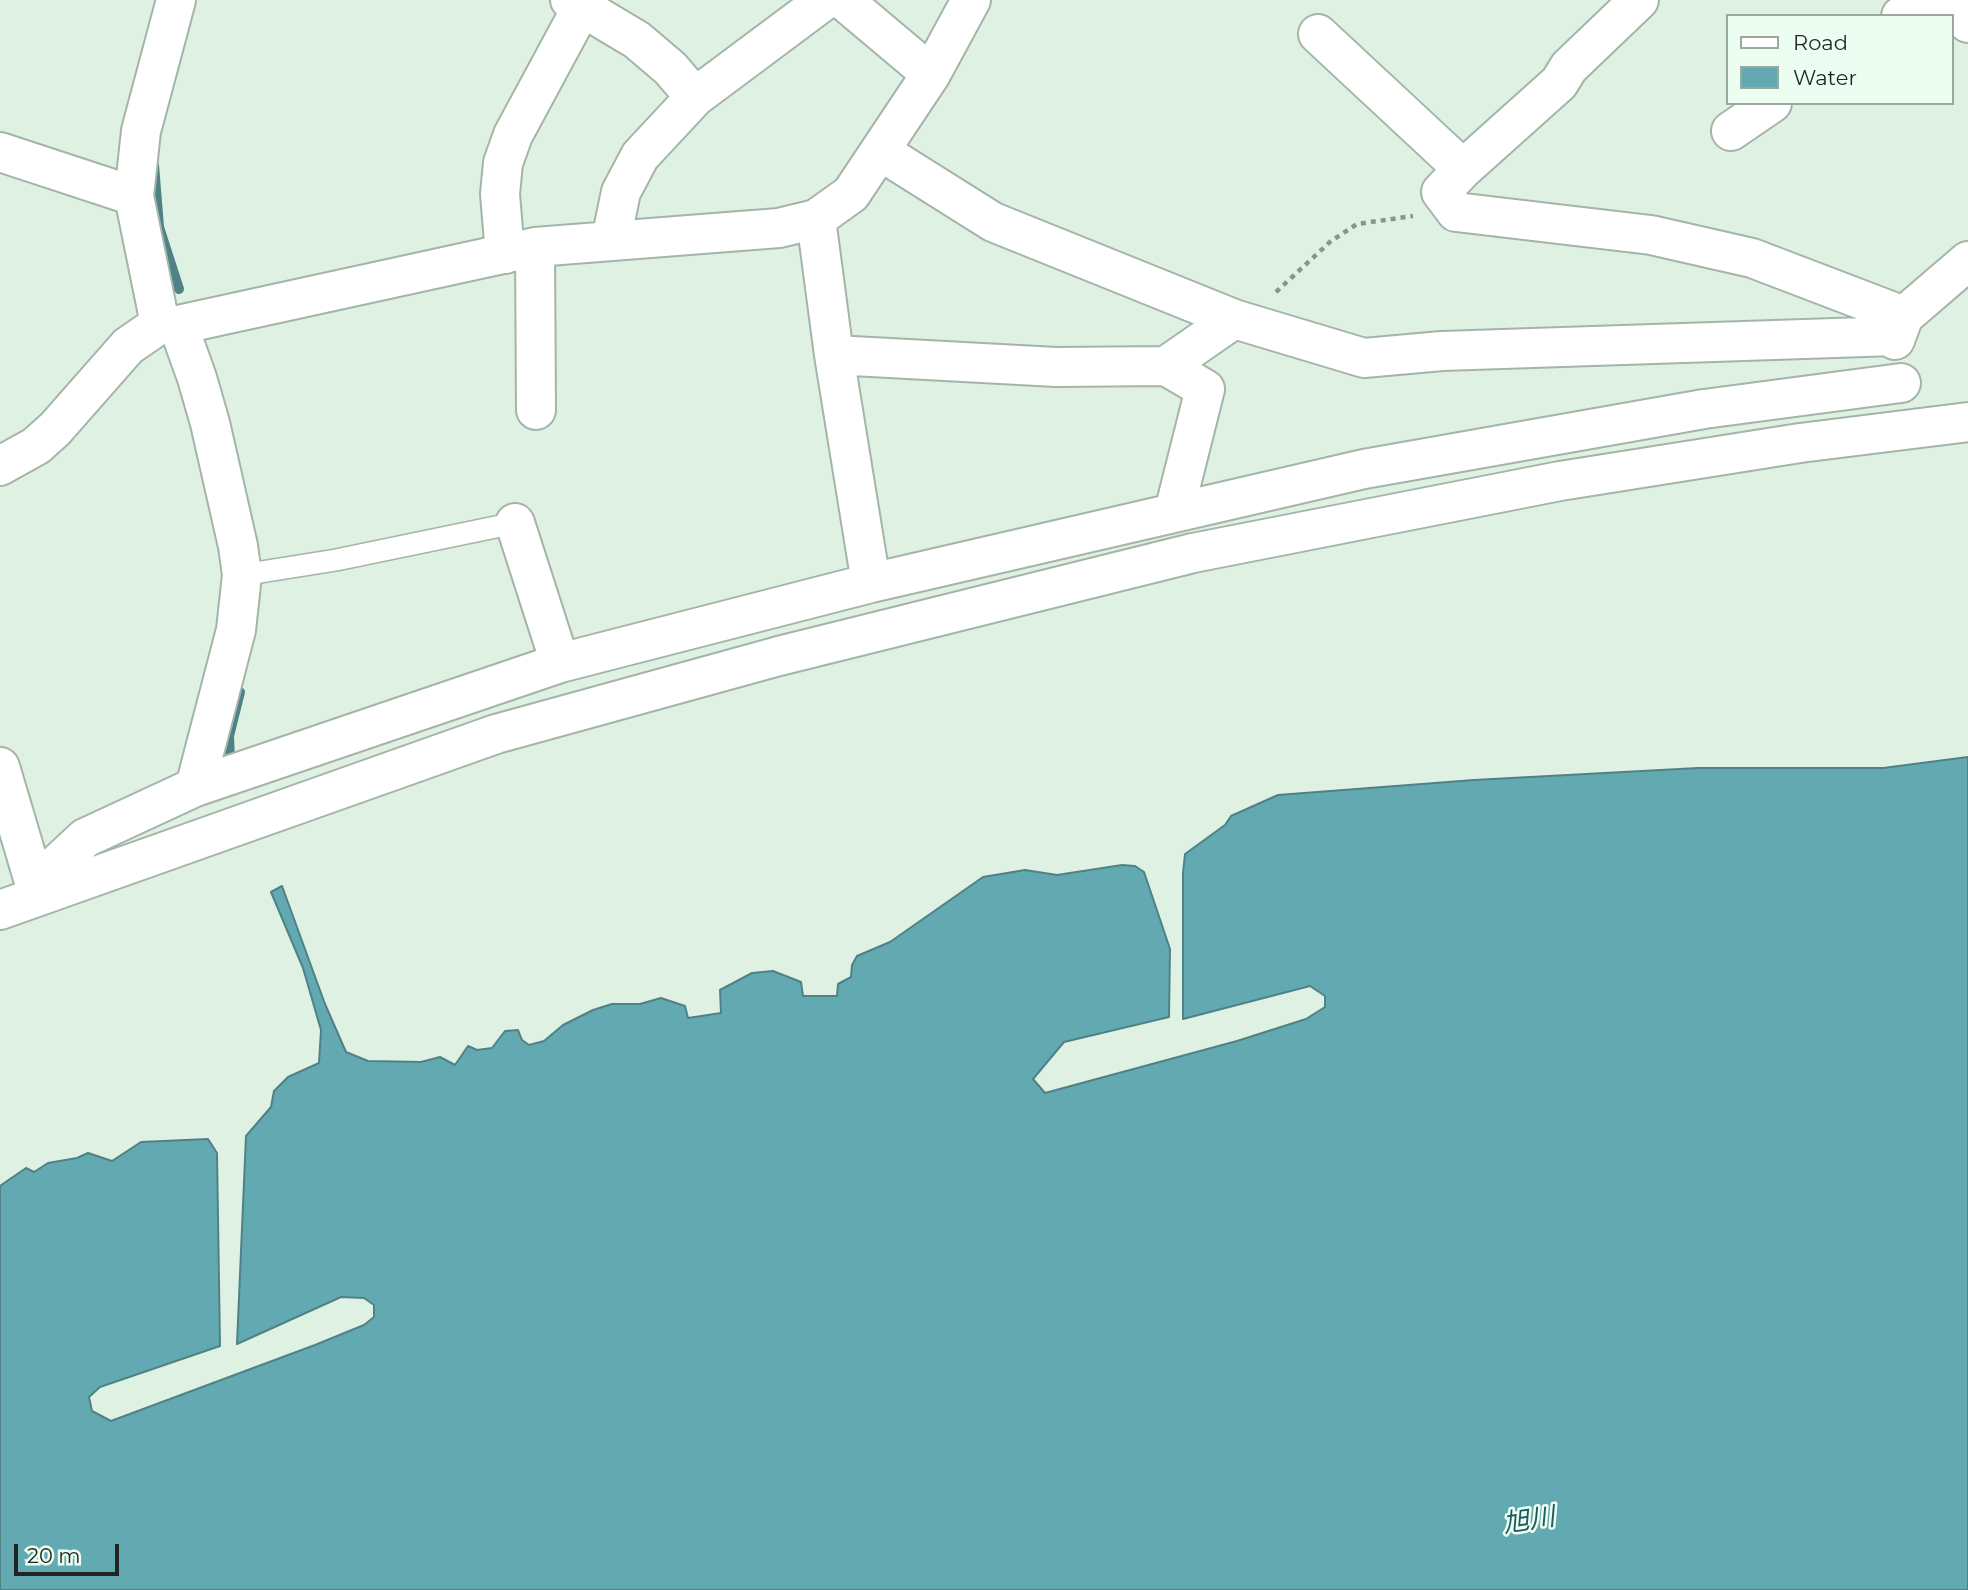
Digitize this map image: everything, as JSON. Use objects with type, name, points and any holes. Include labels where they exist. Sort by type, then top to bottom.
[{"type":"street","points":[[176,0],[141,131],[134,196],[169,324],[197,378],[238,546],[250,573],[195,787]]},
{"type":"street","points":[[611,240],[621,192],[640,156],[695,97],[825,0]]},
{"type":"street","points":[[843,0],[931,74]]},
{"type":"street","points":[[0,466],[36,446],[55,429],[128,346],[169,324],[520,251],[611,240],[779,228],[816,219],[851,194],[931,74],[971,0]]},
{"type":"street","points":[[1454,184],[1559,83],[1569,66],[1639,0]]},
{"type":"street","points":[[1904,14],[1924,0]]},
{"type":"street","points":[[1950,0],[1968,23]]},
{"type":"street","points":[[536,410],[520,251],[500,194],[503,163],[513,135],[596,7],[670,68],[695,97]]},
{"type":"street","points":[[1318,34],[1454,184],[1456,212],[1651,235],[1752,257],[1900,326]]},
{"type":"street","points":[[1731,131],[1769,105]]},
{"type":"street","points":[[880,150],[993,222],[1240,321],[1364,358],[1442,351],[1900,326],[1968,261]]},
{"type":"street","points":[[0,152],[134,196]]},
{"type":"street","points":[[816,219],[863,585]]},
{"type":"street","points":[[834,355],[1056,367],[1166,366],[1240,321]]},
{"type":"street","points":[[1900,326],[1900,383]]},
{"type":"street","points":[[1166,366],[1205,389],[1174,512]]},
{"type":"street","points":[[1800,443],[1900,383]]},
{"type":"street","points":[[38,895],[56,865],[85,838],[195,787],[559,663],[863,585],[1378,466],[1704,410],[1900,383]]},
{"type":"street","points":[[0,910],[496,734],[779,656],[1193,553],[1560,481],[1800,443],[1968,422]]},
{"type":"street","points":[[515,523],[559,663]]},
{"type":"street","points":[[779,656],[778,640],[863,585]]},
{"type":"street","points":[[0,767],[38,895]]},
{"type":"lane","points":[[250,573],[336,560],[515,523]]},
{"type":"path","points":[[1240,321],[1331,242],[1357,224],[1408,219],[1454,184]]},
{"type":"water","name":"旭川","points":[[1968,757],[1968,1590],[0,1590],[0,1186],[26,1168],[34,1172],[48,1163],[77,1158],[88,1153],[112,1161],[141,1142],[208,1139],[217,1153],[220,1346],[100,1387],[89,1397],[92,1411],[111,1421],[315,1345],[364,1325],[374,1317],[374,1305],[364,1298],[341,1297],[237,1344],[246,1136],[271,1107],[274,1091],[288,1077],[319,1063],[321,1030],[303,968],[271,892],[282,886],[325,1004],[346,1052],[368,1061],[421,1062],[440,1057],[455,1065],[468,1046],[477,1050],[492,1048],[505,1031],[518,1030],[522,1040],[529,1045],[544,1041],[563,1025],[612,1004],[640,1004],[661,998],[685,1006],[688,1018],[721,1013],[720,990],[752,973],[773,971],[801,982],[803,996],[837,996],[838,984],[851,977],[852,965],[857,956],[890,942],[983,877],[1025,870],[1057,875],[1122,865],[1135,866],[1144,872],[1170,949],[1169,1017],[1064,1042],[1033,1079],[1045,1093],[1237,1041],[1306,1019],[1325,1007],[1325,996],[1310,986],[1183,1019],[1185,854],[1225,825],[1231,816],[1278,795],[1474,780],[1698,768],[1883,768]]},
{"type":"waterway","points":[[154,165],[159,227],[179,289]]},
{"type":"waterway","points":[[230,762],[229,736],[240,692]]}]
